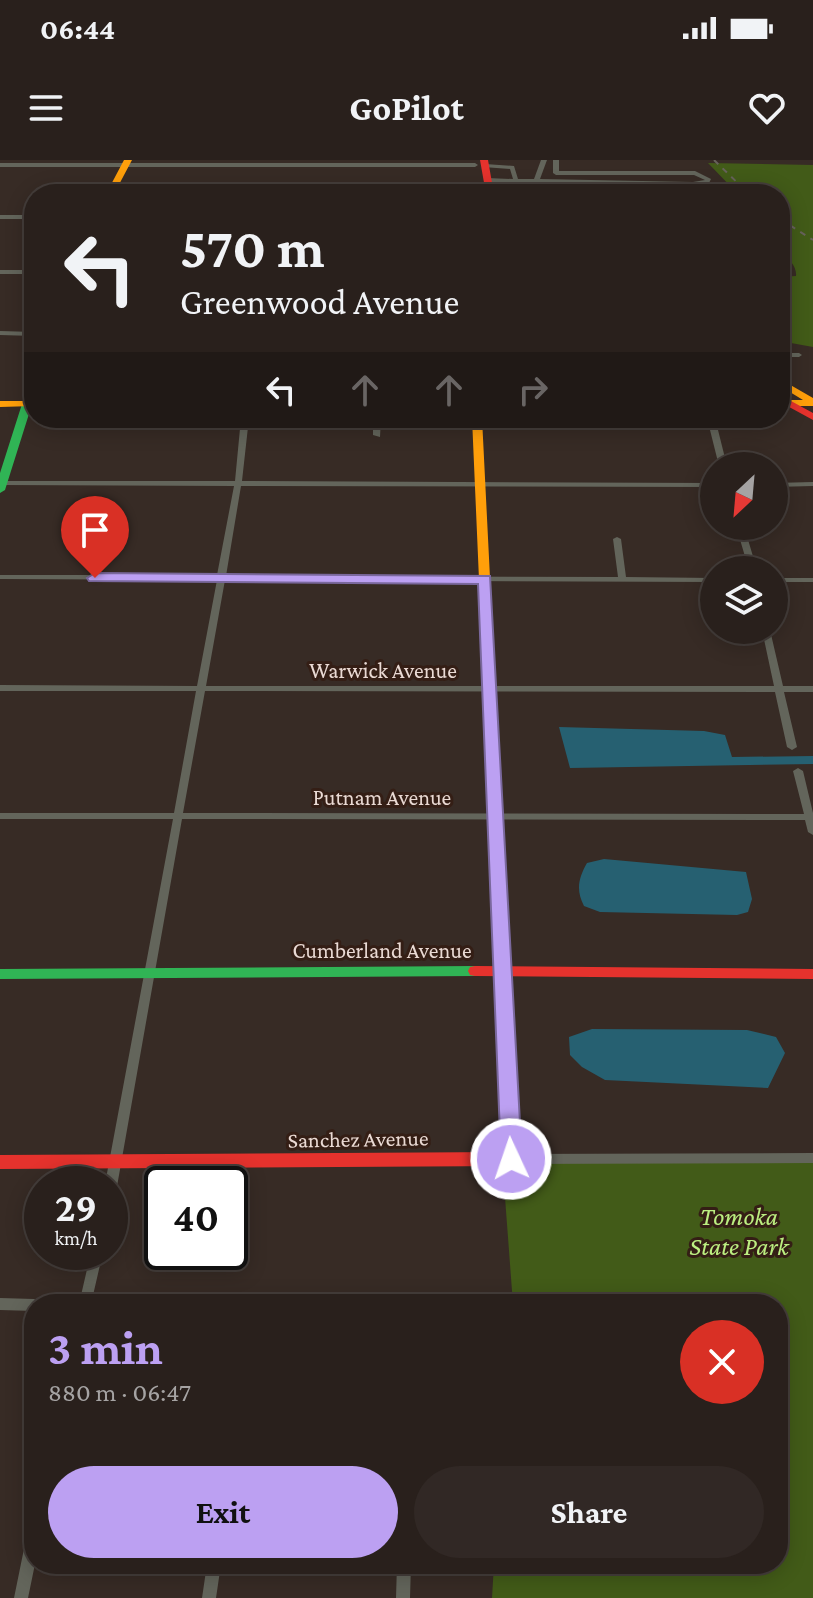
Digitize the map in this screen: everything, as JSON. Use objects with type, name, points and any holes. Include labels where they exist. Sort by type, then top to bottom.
[{"type":"street","points":[[537,179],[544,160]]},
{"type":"street","points":[[556,160],[556,173]]},
{"type":"street","points":[[0,165],[127,162],[614,184],[701,184],[708,179],[695,173],[556,173],[537,179]]},
{"type":"street","points":[[115,184],[127,162]]},
{"type":"street","points":[[483,178],[512,167],[516,180]]},
{"type":"street","points":[[609,173],[614,184]]},
{"type":"street","points":[[324,184],[483,178],[539,184]]},
{"type":"street","points":[[0,217],[24,217]]},
{"type":"street","points":[[0,272],[24,272]]},
{"type":"street","points":[[0,333],[24,334]]},
{"type":"street","points":[[790,355],[799,355]]},
{"type":"street","points":[[790,388],[813,402]]},
{"type":"street","points":[[790,401],[813,402]]},
{"type":"street","points":[[0,404],[24,404]]},
{"type":"street","points":[[790,405],[813,417]]},
{"type":"street","points":[[24,421],[1,485],[700,485]]},
{"type":"street","points":[[116,1166],[238,484],[244,428]]},
{"type":"street","points":[[377,428],[377,435]]},
{"type":"street","points":[[478,428],[511,1159]]},
{"type":"street","points":[[714,428],[720,452]]},
{"type":"street","points":[[788,485],[813,484]]},
{"type":"street","points":[[617,539],[622,580]]},
{"type":"street","points":[[0,577],[700,580]]},
{"type":"street","points":[[788,580],[813,580]]},
{"type":"street","points":[[769,644],[792,747]]},
{"type":"street","name":"Warwick Avenue","points":[[0,688],[813,689]]},
{"type":"street","points":[[798,771],[813,832]]},
{"type":"street","name":"Putnam Avenue","points":[[0,816],[811,817]]},
{"type":"street","name":"Cumberland Avenue","points":[[0,974],[503,971],[813,974]]},
{"type":"street","name":"Sanchez Avenue","points":[[0,1162],[813,1158]]},
{"type":"street","points":[[87,1294],[93,1270]]},
{"type":"street","points":[[0,1304],[24,1305]]},
{"type":"street","points":[[21,1598],[26,1574]]},
{"type":"street","points":[[209,1598],[213,1574]]},
{"type":"street","points":[[403,1598],[404,1574]]},
{"type":"green space","points":[[708,163],[813,165],[813,347],[790,343],[790,276],[796,276],[790,261],[790,184],[728,184]]},
{"type":"green space","name":"Tomoka State Park","points":[[813,1158],[813,1598],[492,1598],[493,1574],[788,1574],[788,1294],[512,1294],[503,1171],[523,1171],[524,1159]]},
{"type":"water","points":[[559,727],[704,731],[725,735],[732,757],[813,756],[813,764],[570,768]]},
{"type":"water","points":[[604,859],[746,872],[752,899],[748,912],[737,915],[600,912],[584,906],[579,884],[587,863]]},
{"type":"water","points":[[592,1029],[747,1030],[776,1037],[785,1053],[768,1088],[605,1080],[582,1067],[570,1055],[569,1037]]},
{"type":"railway","points":[[714,160],[739,184]]},
{"type":"railway","points":[[790,225],[813,240]]},
{"type":"traffic: fast","points":[[0,490],[24,414]]},
{"type":"traffic: fast","points":[[491,718],[511,1152]]},
{"type":"traffic: fast","points":[[0,974],[475,971]]},
{"type":"traffic: slow","points":[[115,184],[128,160]]},
{"type":"traffic: slow","points":[[790,388],[813,402]]},
{"type":"traffic: slow","points":[[790,403],[813,403]]},
{"type":"traffic: slow","points":[[0,404],[24,404]]},
{"type":"traffic: slow","points":[[477,428],[491,718]]},
{"type":"traffic: jam","points":[[484,160],[488,184]]},
{"type":"traffic: jam","points":[[790,404],[813,417]]},
{"type":"traffic: jam","points":[[475,971],[813,974]]},
{"type":"traffic: jam","points":[[0,1162],[511,1159],[511,1152]]},
{"type":"route","points":[[95,578],[485,580],[511,1159]]}]
